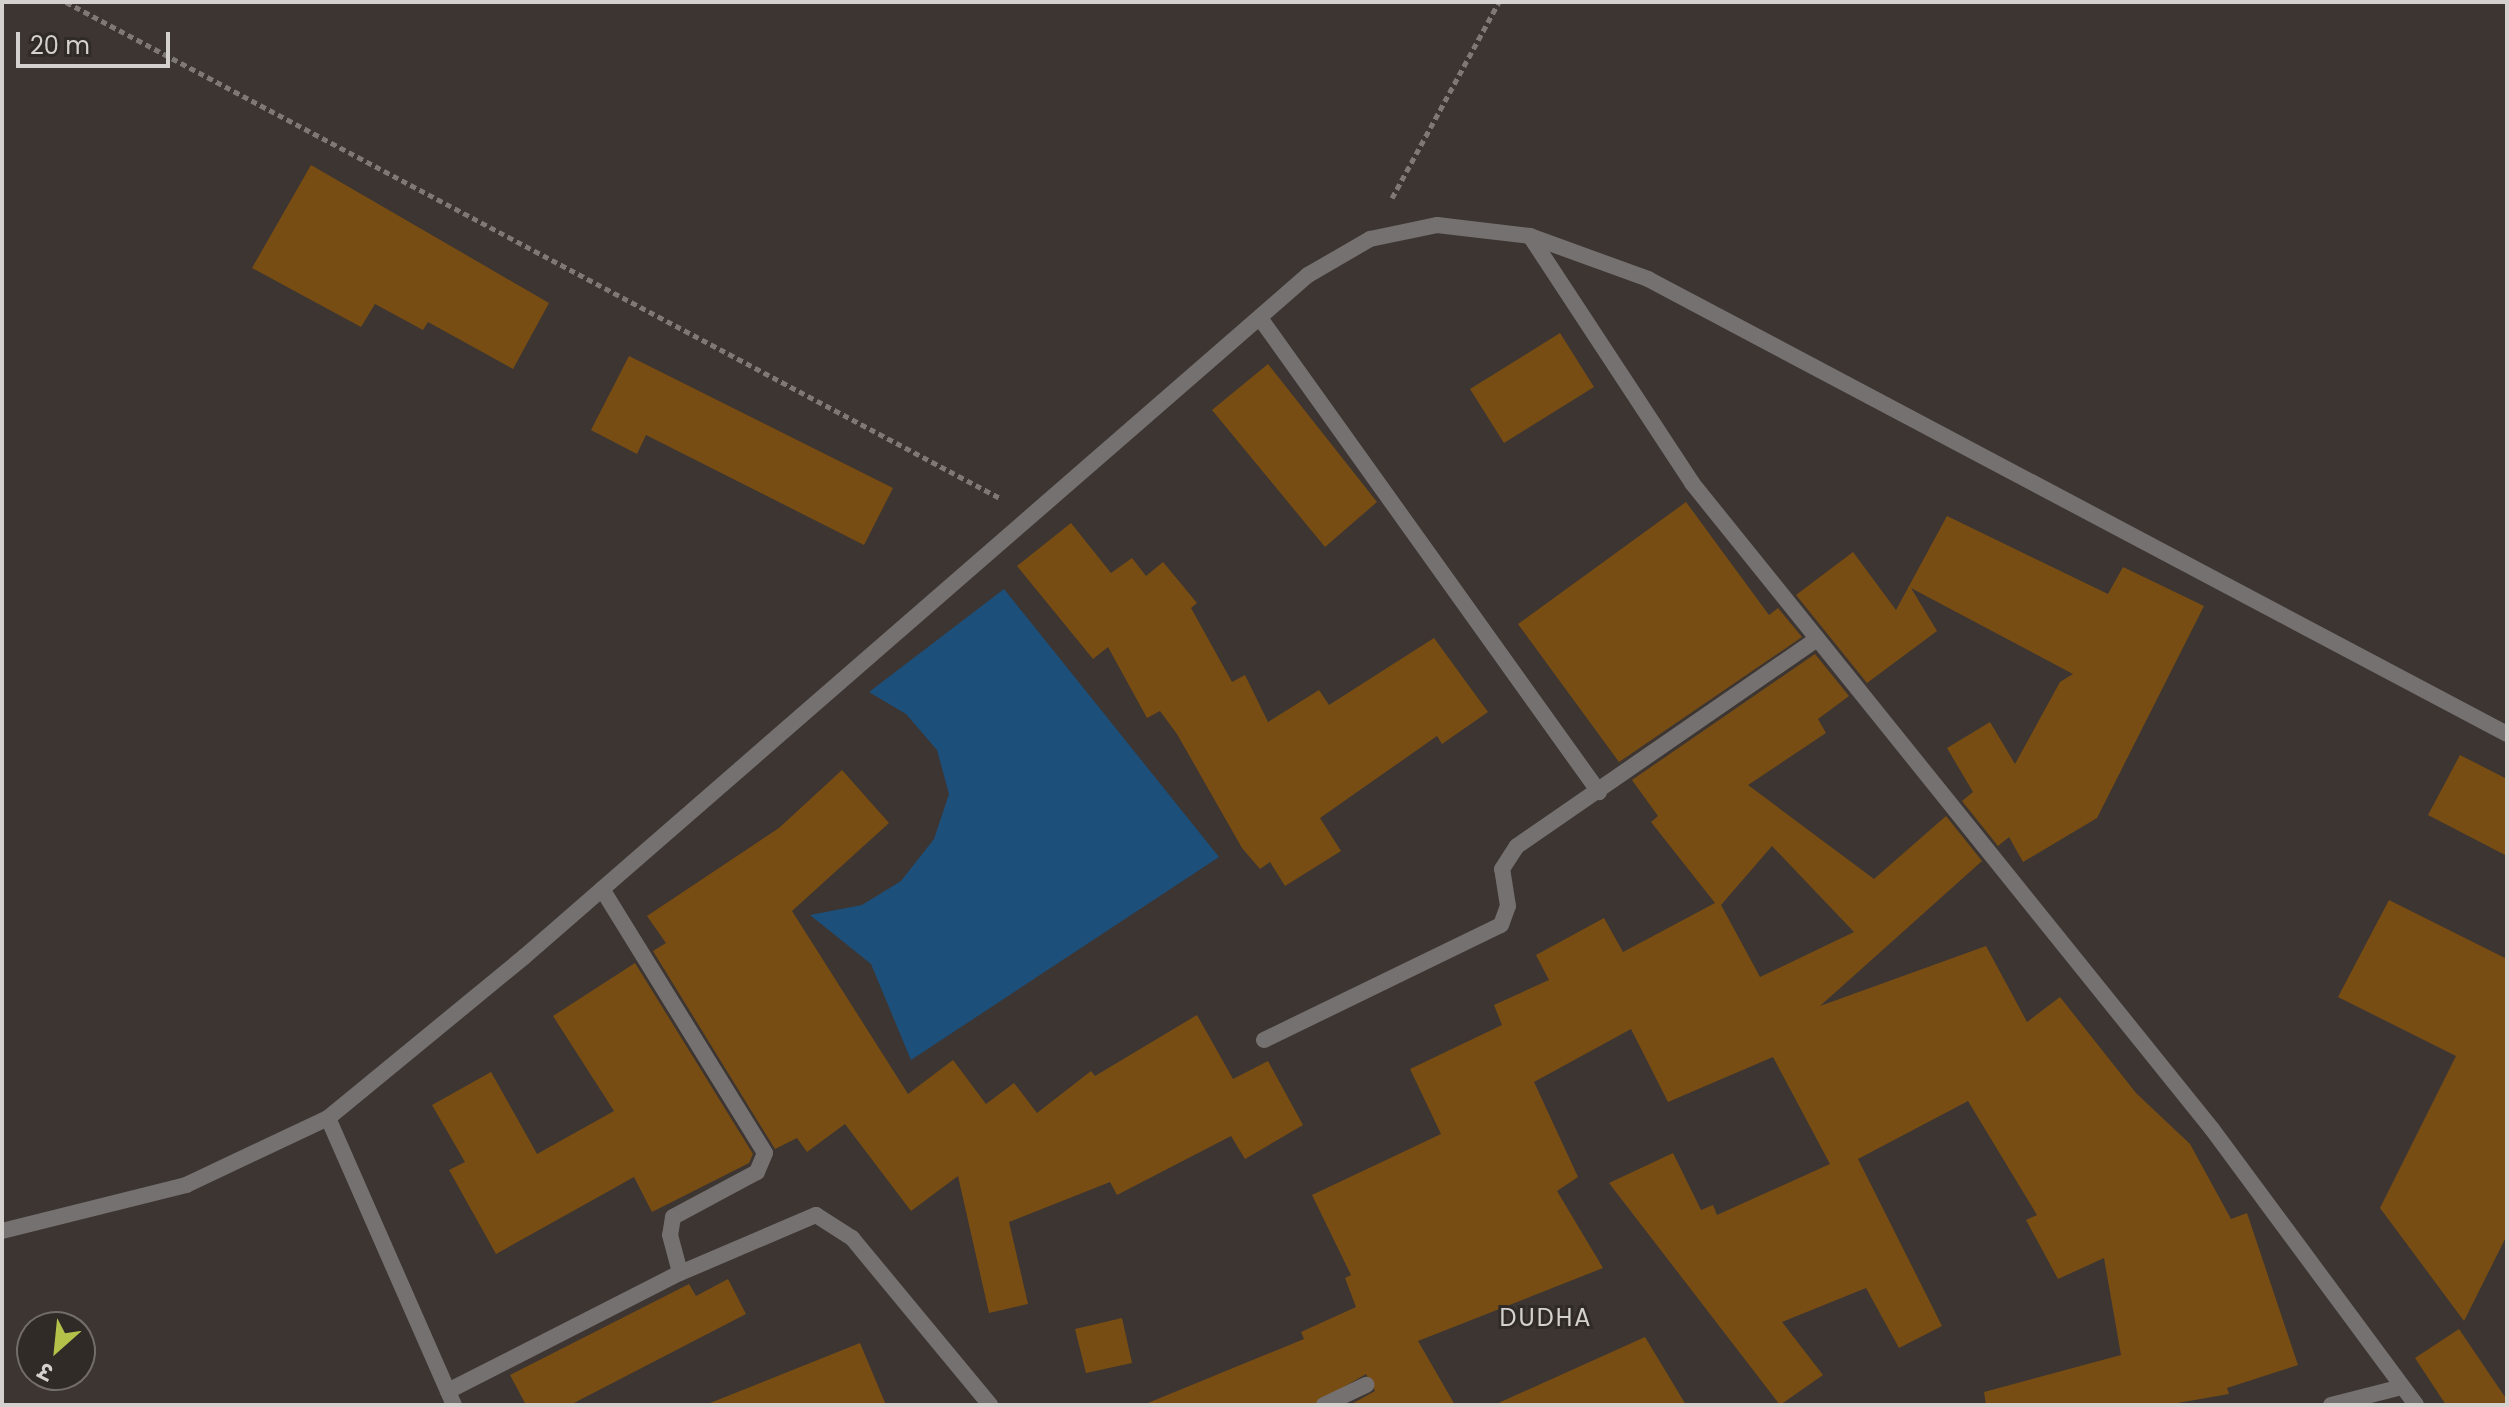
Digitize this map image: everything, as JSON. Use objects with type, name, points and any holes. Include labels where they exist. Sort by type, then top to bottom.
[{"type":"street","points":[[2,1231],[186,1185],[328,1118],[602,889],[1308,275],[1370,239],[1437,225],[1530,236],[1648,279],[2507,734]]},
{"type":"street","points":[[1530,236],[1684,472],[1813,642],[2212,1129],[2416,1405]]},
{"type":"street","points":[[1260,318],[1599,792]]},
{"type":"street","points":[[1264,1040],[1501,925],[1508,856],[1813,642]]},
{"type":"street","points":[[602,889],[765,1153],[757,1172],[673,1217],[670,1235],[680,1273]]},
{"type":"street","points":[[328,1118],[451,1398],[680,1273],[797,1218],[833,1222],[990,1405]]},
{"type":"street","points":[[1324,1405],[1366,1385]]},
{"type":"street","points":[[2331,1405],[2402,1387]]},
{"type":"path","points":[[66,2],[1032,515]]},
{"type":"path","points":[[1370,239],[1499,2]]},
{"type":"water","points":[[1004,589],[1219,857],[911,1060],[871,964],[810,915],[862,905],[901,881],[934,839],[949,794],[937,750],[906,714],[869,692]]},
{"type":"building","points":[[311,165],[549,303],[513,369],[428,322],[423,330],[375,304],[361,327],[252,268]]},
{"type":"building","points":[[1560,333],[1594,387],[1504,443],[1470,389]]},
{"type":"building","points":[[629,356],[893,488],[864,545],[646,435],[637,454],[591,430]]},
{"type":"building","points":[[1268,364],[1377,502],[1325,547],[1212,410]]},
{"type":"building","points":[[1686,502],[1769,615],[1778,608],[1802,637],[1619,762],[1518,624]]},
{"type":"building","points":[[1947,516],[2108,594],[2123,567],[2204,606],[2097,818],[2023,862],[2009,837],[1998,846],[1962,801],[1973,792],[1947,748],[1990,722],[2015,764],[2060,682],[2073,674],[1911,588],[1937,631],[1867,683],[1796,595],[1853,552],[1896,610]]},
{"type":"building","points":[[1071,523],[1111,573],[1132,558],[1146,576],[1163,562],[1197,603],[1191,608],[1232,682],[1245,675],[1268,722],[1319,690],[1329,705],[1434,638],[1488,712],[1442,744],[1437,736],[1320,818],[1341,851],[1285,886],[1270,862],[1260,869],[1242,848],[1177,734],[1160,711],[1147,718],[1108,647],[1093,659],[1017,566]]},
{"type":"building","points":[[1815,654],[1849,696],[1818,719],[1826,733],[1748,785],[1874,879],[1946,816],[1982,861],[1820,1006],[1986,946],[2027,1022],[2060,997],[2136,1093],[2190,1144],[2231,1219],[2247,1213],[2298,1365],[2227,1388],[2229,1394],[2166,1405],[1986,1405],[1984,1392],[2121,1355],[2104,1258],[2058,1279],[2026,1220],[2037,1215],[1968,1101],[1858,1159],[1942,1326],[1899,1348],[1866,1288],[1782,1322],[1823,1375],[1780,1405],[1609,1183],[1673,1153],[1701,1210],[1713,1205],[1717,1215],[1830,1164],[1773,1057],[1668,1102],[1631,1029],[1534,1082],[1578,1177],[1557,1191],[1603,1268],[1418,1341],[1455,1405],[1350,1405],[1375,1391],[1366,1374],[1313,1405],[1143,1405],[1304,1339],[1301,1332],[1356,1307],[1345,1278],[1351,1275],[1312,1195],[1441,1134],[1410,1069],[1502,1025],[1494,1005],[1549,980],[1536,955],[1604,918],[1623,952],[1715,903],[1651,822],[1658,816],[1632,780]],"holes":[[[1772,846],[1854,932],[1760,977],[1721,905]]]},
{"type":"building","points":[[2460,755],[2507,779],[2507,856],[2428,815]]},
{"type":"building","points":[[842,770],[889,823],[792,911],[908,1094],[953,1060],[986,1104],[1014,1083],[1037,1113],[1091,1071],[1095,1076],[1197,1015],[1233,1079],[1268,1061],[1303,1125],[1245,1159],[1231,1136],[1117,1195],[1110,1182],[1009,1222],[1028,1304],[989,1313],[958,1176],[911,1211],[845,1124],[807,1152],[797,1138],[775,1149],[653,951],[666,943],[647,916],[779,828]]},
{"type":"building","points":[[2389,900],[2507,959],[2507,1235],[2464,1321],[2380,1208],[2456,1056],[2338,997]]},
{"type":"building","points":[[635,963],[753,1154],[749,1163],[652,1212],[634,1177],[496,1254],[449,1170],[465,1162],[432,1105],[491,1072],[537,1154],[614,1111],[553,1016]]},
{"type":"building","points":[[728,1279],[746,1314],[570,1405],[526,1405],[510,1375],[689,1284],[696,1296]]},
{"type":"building","points":[[1122,1318],[1132,1363],[1086,1373],[1075,1329]]},
{"type":"building","points":[[2459,1329],[2507,1400],[2507,1405],[2446,1405],[2415,1358]]},
{"type":"building","points":[[1645,1337],[1686,1405],[1494,1405]]},
{"type":"building","points":[[860,1343],[886,1405],[710,1405],[710,1403]]},
{"type":"district","name":"DUDHA","points":[[1546,1318]]}]
